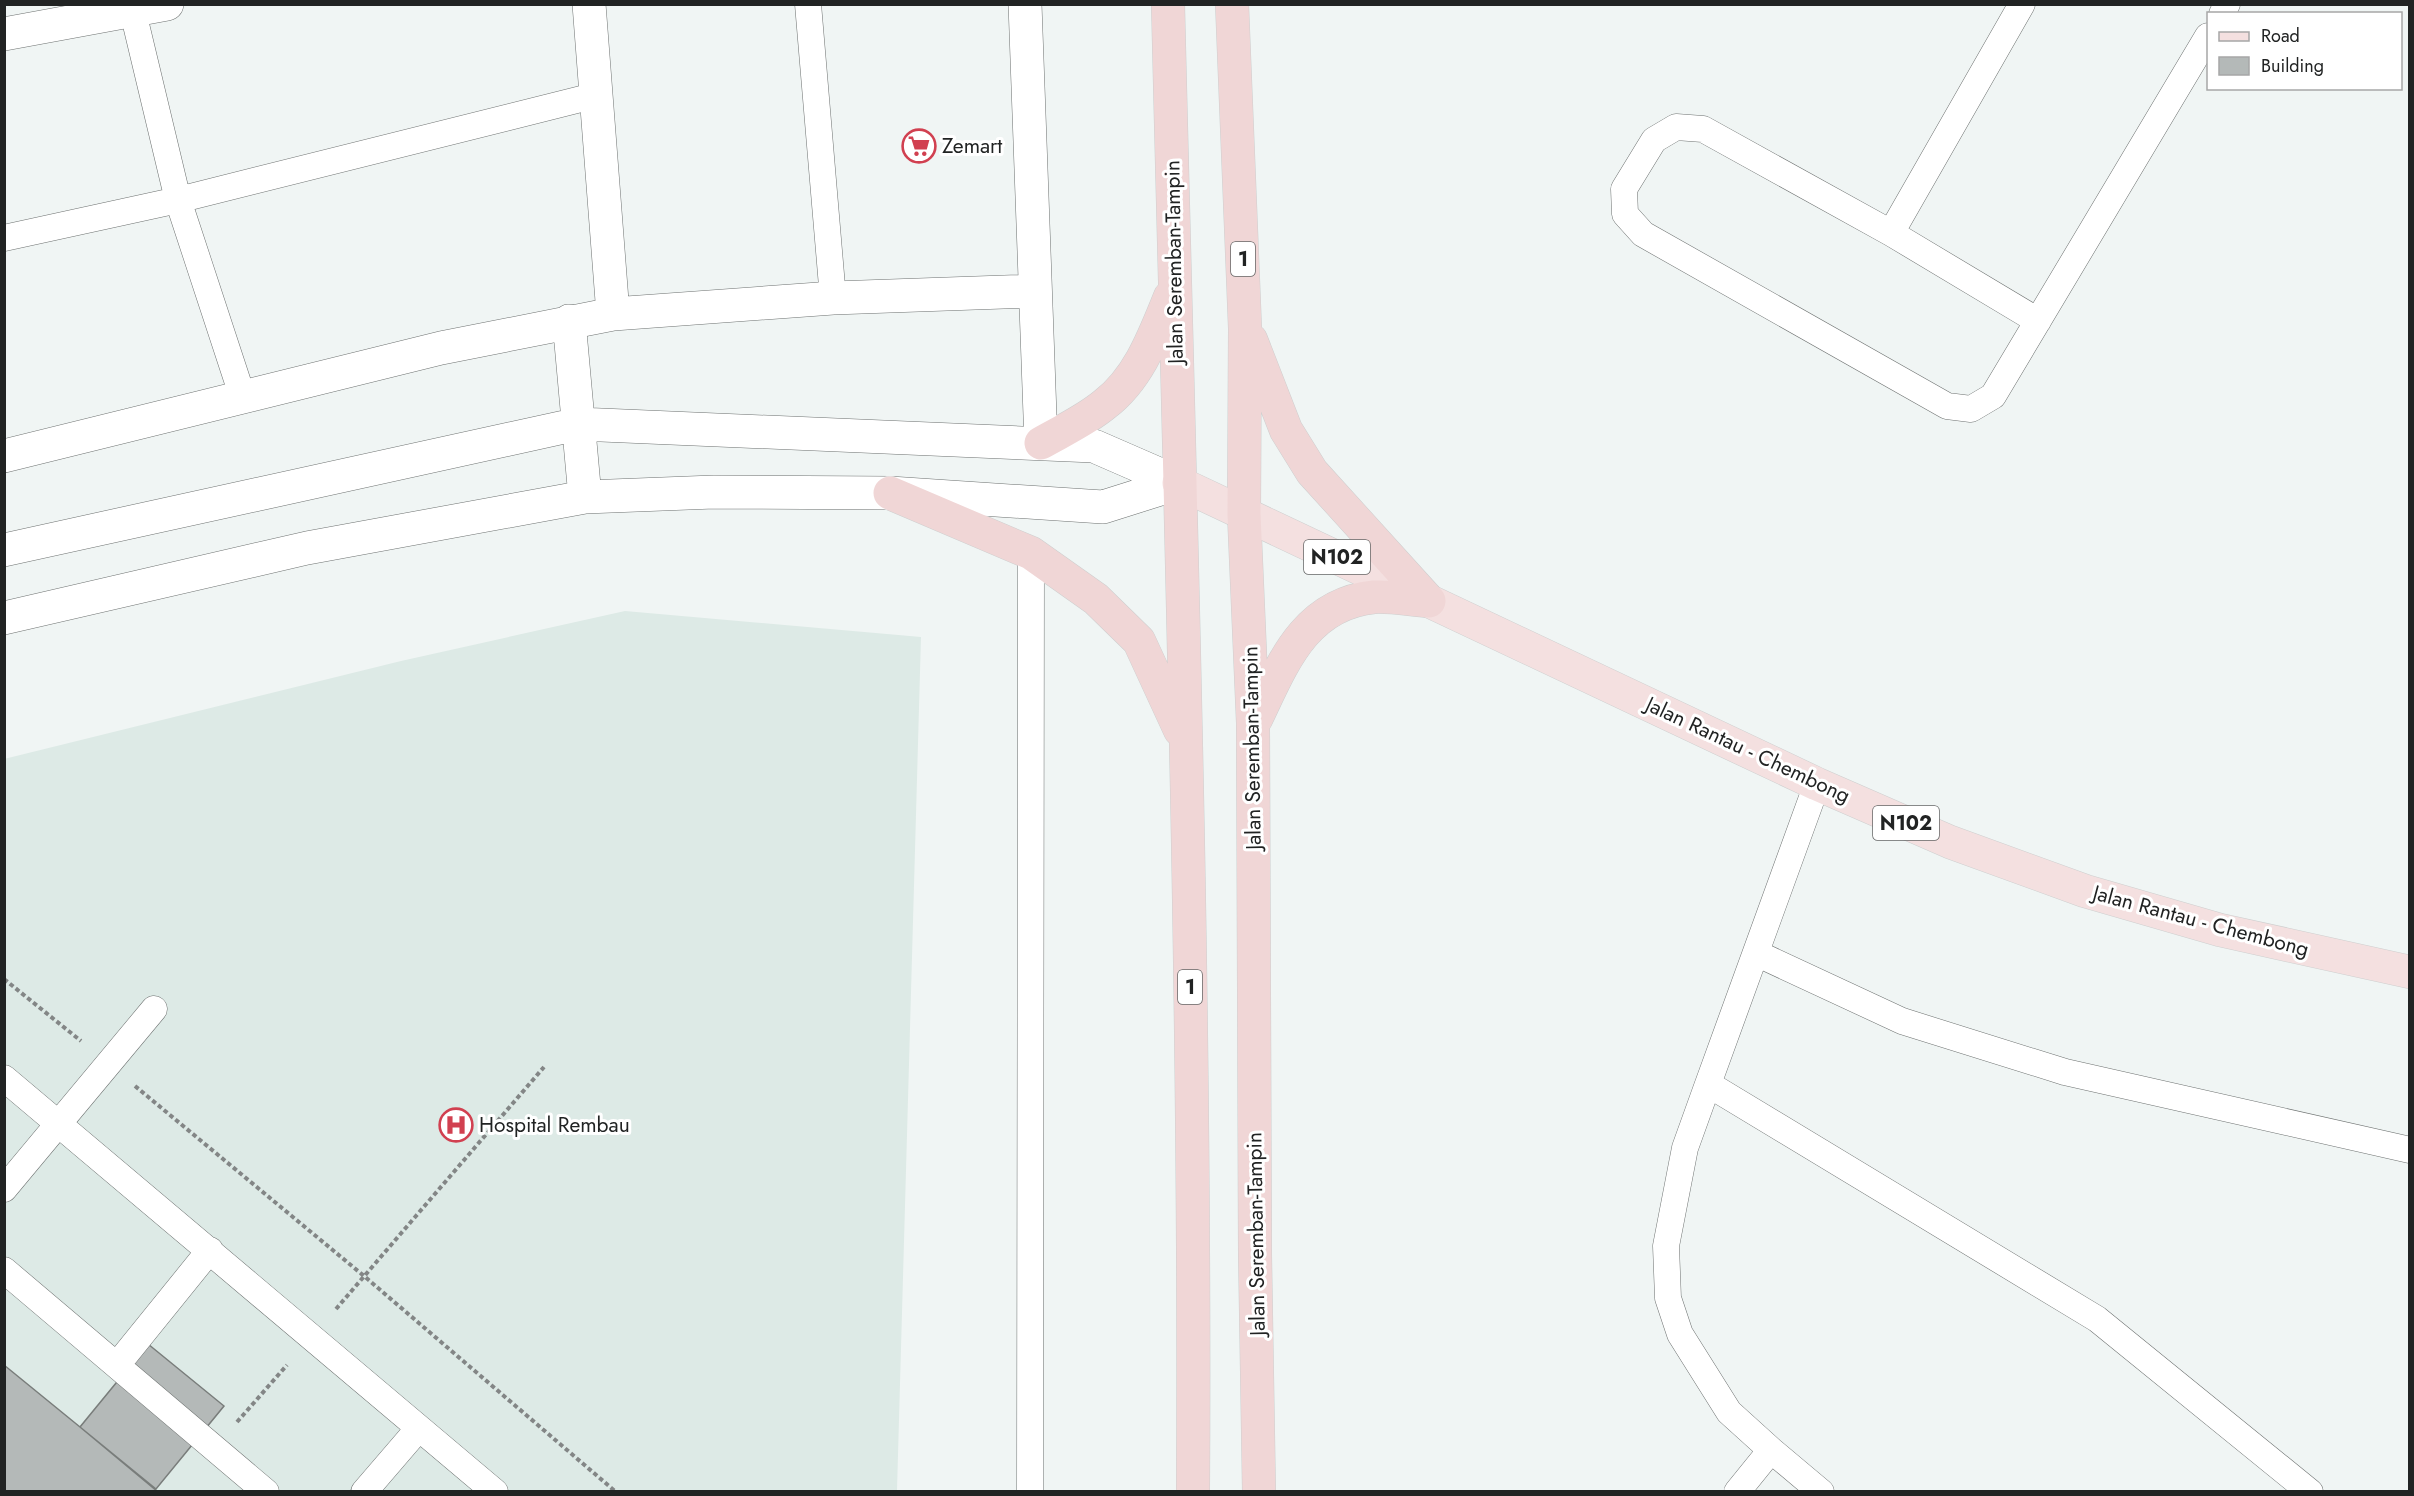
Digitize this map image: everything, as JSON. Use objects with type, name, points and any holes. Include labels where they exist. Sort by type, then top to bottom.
[{"type":"highway","name":"Jalan Seremban-Tampin","points":[[1168,4],[1194,1251],[1193,1491]]},
{"type":"highway","name":"Jalan Seremban-Tampin","points":[[1232,4],[1245,328],[1244,514],[1253,723],[1255,1254],[1259,1491]]},
{"type":"highway","points":[[1041,443],[1105,404],[1130,379],[1154,337],[1175,285]]},
{"type":"highway","points":[[1245,328],[1286,430],[1312,471],[1430,601]]},
{"type":"highway","points":[[890,493],[1031,553],[1096,599],[1139,641],[1185,743]]},
{"type":"highway","points":[[1253,723],[1291,646],[1313,623],[1343,606],[1374,597],[1430,601]]},
{"type":"main road","name":"Jalan Rantau - Chembong","points":[[1179,483],[1817,784],[1950,842],[2085,891],[2220,930],[2409,972]]},
{"type":"street","points":[[4,34],[167,4]]},
{"type":"street","points":[[589,4],[612,314]]},
{"type":"street","points":[[1025,4],[1041,443]]},
{"type":"street","points":[[4,456],[441,348],[612,314],[833,298],[1035,291]]},
{"type":"street","points":[[569,321],[585,497]]},
{"type":"street","points":[[4,550],[578,424],[1094,446],[1179,483]]},
{"type":"street","points":[[4,618],[307,548],[585,497],[714,492],[890,493],[1103,507],[1179,483]]},
{"type":"lane","points":[[808,4],[833,298]]},
{"type":"lane","points":[[1891,233],[2022,4]]},
{"type":"lane","points":[[133,12],[178,200],[243,398]]},
{"type":"lane","points":[[2038,321],[1891,233],[1703,129],[1676,127],[1654,140],[1624,189],[1625,214],[1643,234],[1947,406],[1971,409],[1993,396],[2038,321],[2207,38]]},
{"type":"lane","points":[[4,238],[178,200],[597,95]]},
{"type":"lane","points":[[1030,1491],[1031,553]]},
{"type":"lane","points":[[1817,784],[1758,954],[1739,997],[1685,1148],[1666,1246],[1668,1298],[1680,1334],[1729,1412],[1821,1491]]},
{"type":"lane","points":[[1758,954],[1902,1021],[1981,1047],[2065,1072],[2409,1150]]},
{"type":"lane","points":[[4,1189],[154,1009]]},
{"type":"lane","points":[[4,1078],[495,1491]]},
{"type":"lane","points":[[1708,1084],[2097,1319],[2310,1491]]},
{"type":"lane","points":[[117,1365],[210,1250]]},
{"type":"lane","points":[[4,1270],[266,1491]]},
{"type":"lane","points":[[364,1491],[419,1428]]},
{"type":"lane","points":[[1737,1491],[1771,1450]]},
{"type":"path","points":[[4,979],[364,1276],[616,1491]]},
{"type":"path","points":[[215,1448],[544,1066]]},
{"type":"shaded area","name":"Hospital Rembau","points":[[625,611],[921,637],[897,1491],[5,1491],[4,759],[401,661]]},
{"type":"building","points":[[148,1344],[224,1406],[156,1489],[80,1427]]},
{"type":"building","points":[[4,1365],[80,1427],[158,1492],[4,1492]]},
{"type":"place","name":"Zemart","points":[[919,146]]},
{"type":"place","name":"Hospital Rembau","points":[[456,1125]]}]
